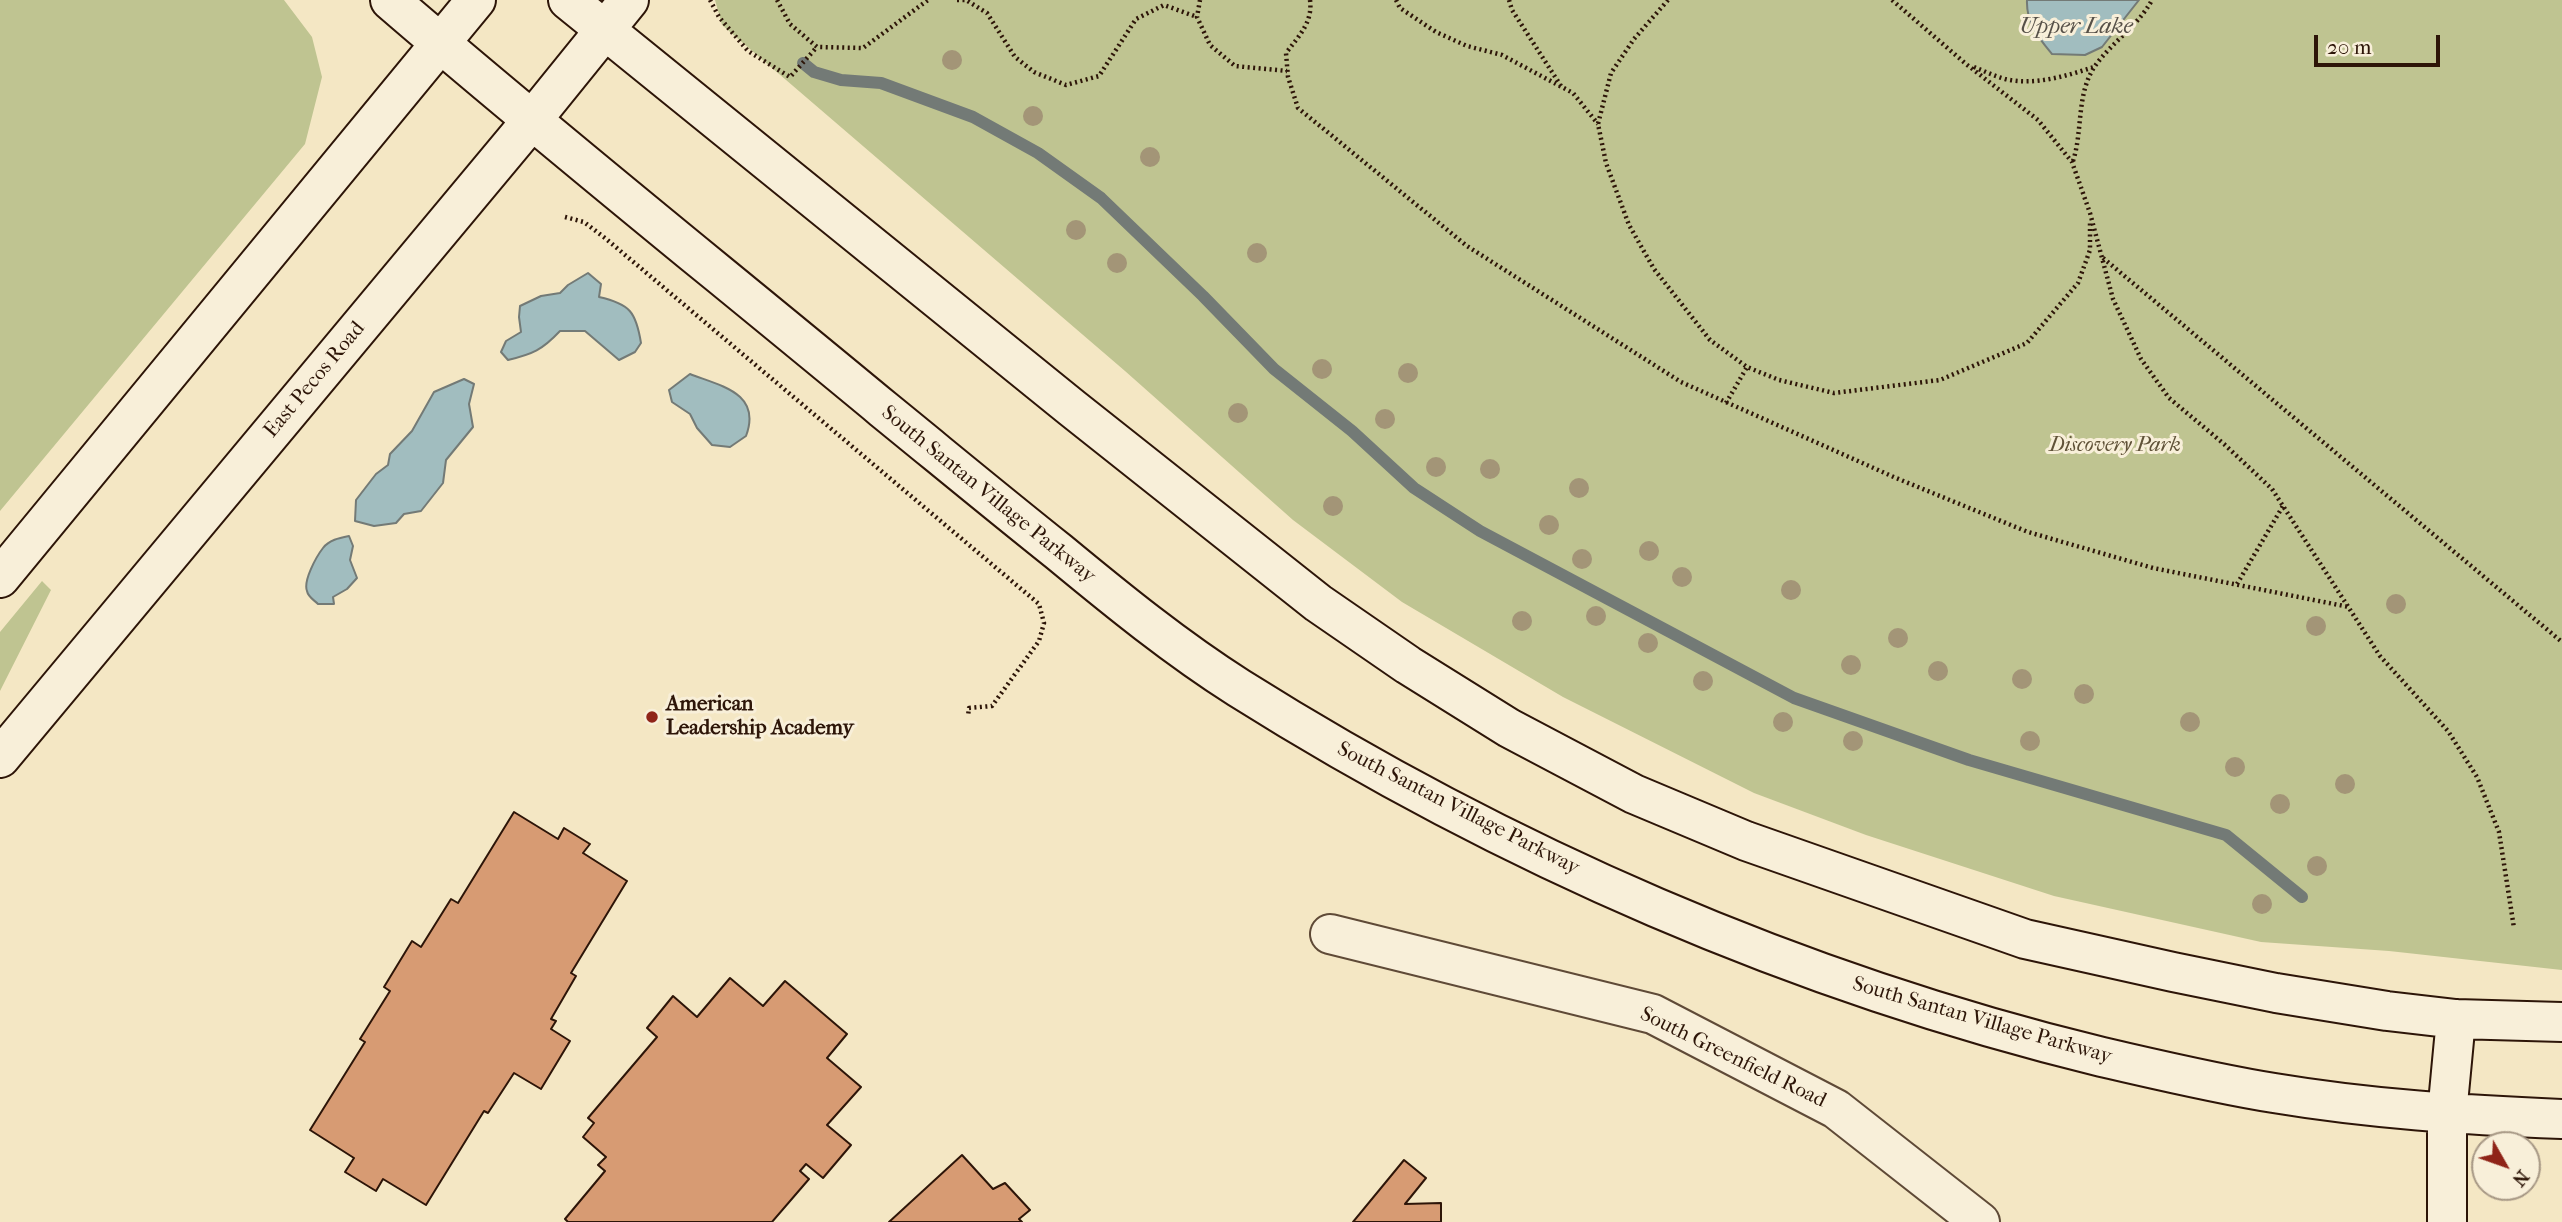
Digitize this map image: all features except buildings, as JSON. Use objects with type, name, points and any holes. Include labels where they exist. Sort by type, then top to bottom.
[{"type":"main road","points":[[390,0],[533,120]]},
{"type":"main road","points":[[0,578],[476,0]]},
{"type":"main road","points":[[568,0],[1318,603],[1408,665],[1509,728],[1634,794],[1746,841],[2025,939],[2276,993],[2387,1012],[2456,1019],[2562,1022]]},
{"type":"main road","name":"East Pecos Road","points":[[0,758],[533,120],[629,0]]},
{"type":"main road","name":"South Santan Village Parkway","points":[[533,120],[1128,609],[1235,685],[1359,760],[1481,824],[1640,900],[1787,960],[1917,1006],[2036,1040],[2168,1072],[2275,1093],[2447,1114],[2562,1119]]},
{"type":"main road","name":"South Greenfield Road","points":[[1329,934],[1653,1014],[1836,1109],[1980,1222]]},
{"type":"main road","points":[[2446,1222],[2447,1114],[2456,1019]]},
{"type":"path","points":[[710,0],[719,17],[748,51],[790,77],[817,47]]},
{"type":"path","points":[[777,0],[790,24],[817,47],[863,48],[928,0]]},
{"type":"path","points":[[957,0],[966,0],[987,13],[1015,57],[1025,65],[1034,72],[1066,85],[1099,76],[1136,19],[1164,5],[1197,17]]},
{"type":"path","points":[[1200,0],[1197,17],[1210,44],[1235,66],[1287,71]]},
{"type":"path","points":[[1310,0],[1312,13],[1301,34],[1286,53],[1287,71],[1298,108],[1467,246],[1681,382],[1896,478],[2028,532],[2153,568],[2349,607]]},
{"type":"path","points":[[1396,0],[1400,8],[1436,32],[1467,46],[1502,55],[1573,93],[1598,124]]},
{"type":"path","points":[[1509,0],[1512,10],[1563,89]]},
{"type":"path","points":[[1668,0],[1634,39],[1611,73],[1598,124],[1606,163],[1629,225],[1654,269],[1710,340],[1747,367],[1779,380],[1833,393],[1940,380],[2027,343],[2078,283],[2090,250],[2090,213]]},
{"type":"path","points":[[1892,0],[1966,64],[2038,120],[2072,162],[2090,213],[2113,299],[2141,359],[2169,398],[2272,489],[2380,656],[2448,731],[2477,777],[2499,832],[2514,928]]},
{"type":"path","points":[[2072,162],[2078,145],[2079,117],[2085,91],[2094,67],[2152,0]]},
{"type":"path","points":[[1966,64],[2006,79],[2036,81],[2094,67]]},
{"type":"path","points":[[565,217],[584,222],[605,238],[1039,604],[1044,624],[1039,641],[992,706],[969,708],[968,716]]},
{"type":"path","points":[[2102,257],[2562,642]]},
{"type":"path","points":[[1726,403],[1747,367]]},
{"type":"path","points":[[2237,584],[2283,506]]},
{"type":"green space","points":[[0,0],[284,0],[312,37],[322,77],[305,144],[0,511]]},
{"type":"green space","name":"Discovery Park","points":[[715,0],[2562,0],[2562,970],[2389,951],[2261,942],[2054,896],[1866,835],[1754,793],[1563,697],[1402,602],[1293,520],[1125,371],[722,25]]},
{"type":"green space","points":[[42,581],[51,590],[0,691],[0,632]]},
{"type":"water","name":"Upper Lake","points":[[2027,0],[2139,0],[2102,47],[2085,55],[2052,54],[2031,23]]},
{"type":"water","points":[[588,273],[601,284],[599,297],[625,306],[634,317],[641,343],[635,352],[619,360],[585,331],[560,331],[537,350],[508,360],[501,352],[506,341],[521,332],[520,306],[541,296],[560,293]]},
{"type":"water","points":[[690,374],[736,393],[748,410],[746,436],[730,447],[712,445],[697,428],[690,414],[672,402],[669,390]]},
{"type":"water","points":[[464,379],[474,384],[469,404],[473,427],[446,460],[443,483],[421,511],[404,514],[396,523],[374,526],[355,521],[356,500],[376,474],[388,465],[390,454],[412,431],[434,392]]},
{"type":"water","points":[[349,536],[353,546],[350,560],[357,578],[347,589],[333,597],[334,604],[318,604],[310,597],[306,587],[311,569],[325,545]]},
{"type":"waterway","points":[[803,63],[814,72],[841,80],[881,83],[973,117],[1038,153],[1101,198],[1274,369],[1352,431],[1414,488],[1480,531],[1794,698],[1969,760],[2226,835],[2302,897]]},
{"type":"place","name":"American Leadership Academy","points":[[652,717]]}]
